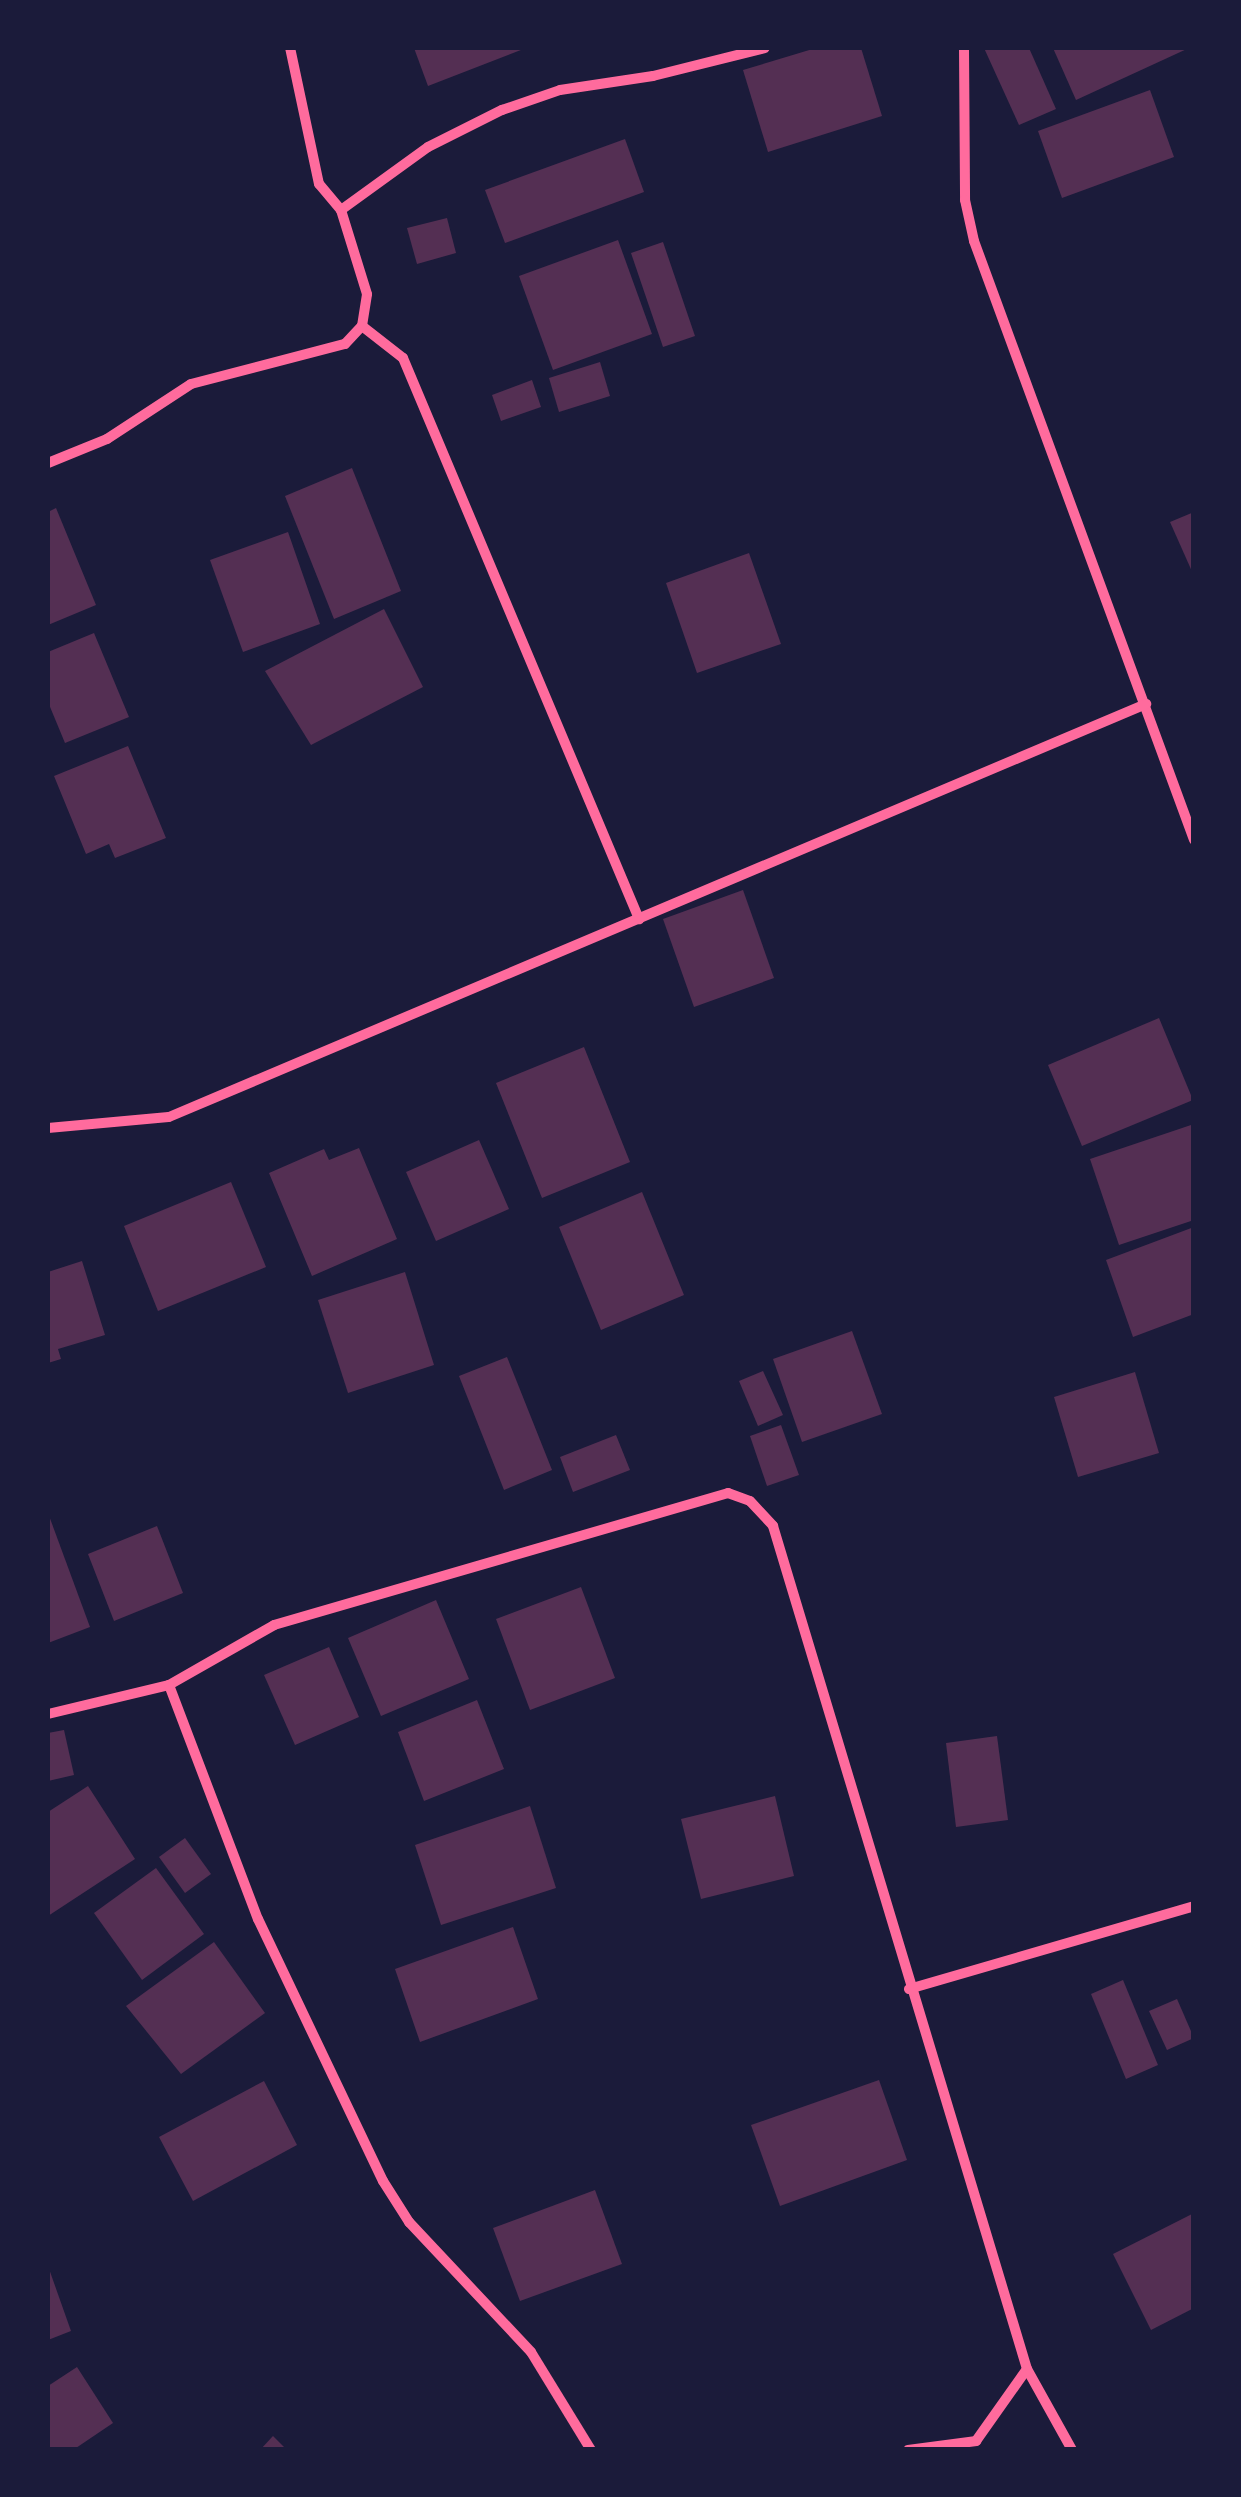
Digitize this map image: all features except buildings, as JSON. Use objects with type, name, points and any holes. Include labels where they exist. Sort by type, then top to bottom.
[{"type":"street","points":[[48,464],[106,439],[191,384],[344,344],[362,326],[367,294],[341,210],[319,184],[290,48]]},
{"type":"street","points":[[341,210],[428,148],[502,110],[560,90],[652,76],[766,48]]},
{"type":"street","points":[[964,48],[964,200],[974,241],[1194,840]]},
{"type":"street","points":[[362,326],[404,358],[639,919]]},
{"type":"street","points":[[48,1128],[170,1116],[1146,704]]},
{"type":"street","points":[[48,1714],[169,1685],[274,1625],[728,1493],[750,1501],[773,1526],[909,1989],[1027,2369],[1072,2450]]},
{"type":"street","points":[[169,1685],[258,1919],[383,2181],[409,2222],[531,2352],[591,2450]]},
{"type":"street","points":[[909,1989],[1194,1906]]},
{"type":"street","points":[[908,2450],[976,2442],[1027,2369]]}]
